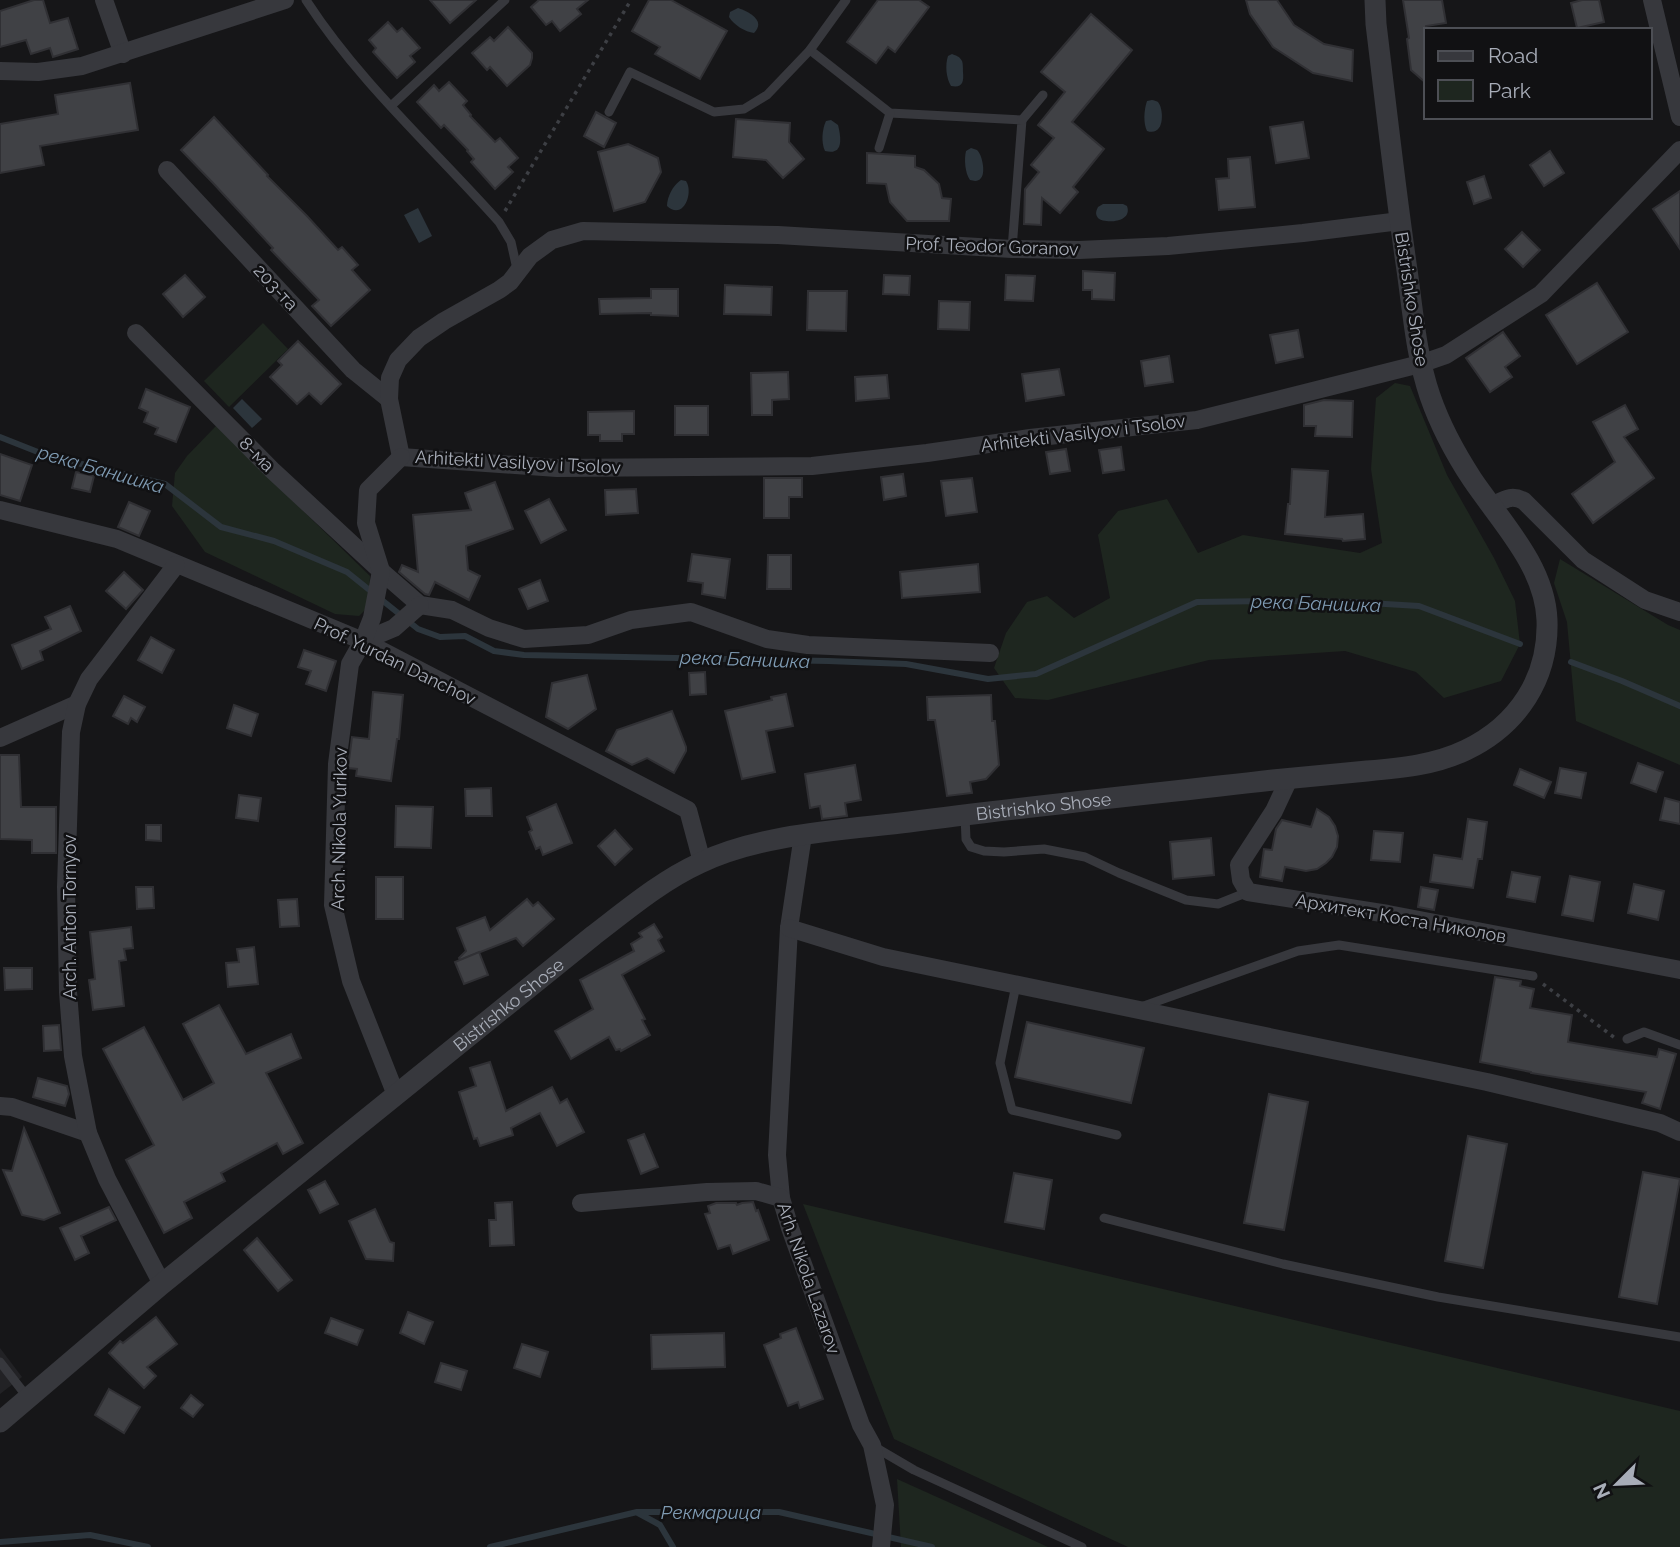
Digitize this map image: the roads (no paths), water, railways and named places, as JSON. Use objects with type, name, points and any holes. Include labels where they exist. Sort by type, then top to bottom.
[{"type":"street","points":[[104,0],[123,54]]},
{"type":"street","points":[[0,71],[37,72],[82,66],[285,0]]},
{"type":"street","name":"Bistrishko Shose","points":[[0,1422],[162,1284],[638,901],[702,862],[742,848],[803,835],[965,814],[1405,768],[1442,760],[1464,751],[1484,740],[1518,710],[1542,667],[1547,641],[1542,589],[1528,559],[1450,443],[1420,364],[1400,221],[1375,0]]},
{"type":"street","points":[[1652,0],[1680,117]]},
{"type":"street","name":"Arhitekti Vasilyov i Tsolov","points":[[401,457],[556,468],[813,466],[1197,419],[1420,364],[1446,355],[1541,294],[1680,150]]},
{"type":"street","name":"203-та","points":[[167,170],[353,370],[388,399]]},
{"type":"street","name":"Prof. Teodor Goranov","points":[[388,399],[390,378],[398,360],[419,338],[510,282],[530,256],[552,240],[583,231],[778,235],[1012,249],[1079,250],[1168,246],[1400,221]]},
{"type":"street","name":"8-ма","points":[[136,333],[272,470],[420,605]]},
{"type":"street","points":[[381,571],[366,523],[368,490],[401,457],[388,399]]},
{"type":"street","points":[[1491,506],[1507,498],[1516,497],[1524,501],[1583,561],[1644,600],[1680,611]]},
{"type":"street","name":"Prof. Yurdan Danchov","points":[[0,510],[117,539],[363,641],[688,810],[702,862]]},
{"type":"street","name":"Arch. Anton Tornyov","points":[[162,1284],[107,1179],[88,1133],[73,1056],[68,992],[66,874],[71,732],[77,704],[89,679],[176,565]]},
{"type":"street","name":"Arch. Nikola Yurikov","points":[[381,571],[372,618],[351,664],[337,764],[333,905],[351,981],[396,1095]]},
{"type":"street","points":[[363,641],[394,628],[420,605],[453,610],[489,628],[524,639],[588,635],[631,620],[691,612],[767,639],[808,645],[990,653]]},
{"type":"street","points":[[0,738],[77,704]]},
{"type":"street","points":[[1248,892],[1241,880],[1239,865],[1274,811],[1289,779]]},
{"type":"street","name":"Arh. Nikola Lazarov","points":[[803,835],[789,928],[777,1155],[781,1198],[861,1425],[872,1445],[885,1505],[881,1547]]},
{"type":"street","name":"Архитект Коста Николов","points":[[1248,892],[1388,914],[1680,971]]},
{"type":"street","points":[[789,928],[883,957],[1487,1082],[1660,1124],[1680,1132]]},
{"type":"street","points":[[0,1106],[12,1107],[88,1133]]},
{"type":"street","points":[[581,1203],[707,1192],[756,1191],[781,1198]]},
{"type":"lane","points":[[306,0],[348,58],[499,222],[511,242],[518,271]]},
{"type":"lane","points":[[391,106],[505,0]]},
{"type":"lane","points":[[609,112],[630,72],[713,112],[744,109],[767,95],[810,50],[846,0]]},
{"type":"lane","points":[[810,50],[890,113],[1022,120]]},
{"type":"lane","points":[[1012,249],[1022,120],[1043,95]]},
{"type":"lane","points":[[878,148],[890,113]]},
{"type":"lane","points":[[965,814],[965,839],[971,847],[984,851],[1044,849],[1085,857],[1186,900],[1218,904],[1248,892]]},
{"type":"lane","points":[[1134,1009],[1298,951],[1339,946],[1533,976]]},
{"type":"lane","points":[[1016,985],[1000,1063],[1012,1110],[1117,1135]]},
{"type":"lane","points":[[1627,1039],[1644,1032],[1680,1045]]},
{"type":"lane","points":[[1104,1218],[1283,1264],[1438,1297],[1680,1337]]},
{"type":"lane","points":[[0,1362],[27,1398]]},
{"type":"lane","points":[[872,1445],[914,1470],[1082,1547]]},
{"type":"waterway","name":"река Банишка","points":[[0,437],[48,456],[165,484],[221,527],[274,541],[347,572],[418,629],[440,637],[465,636],[494,651],[524,655],[906,664],[988,679],[1036,674],[1197,602],[1269,601],[1419,606],[1520,644]]},
{"type":"waterway","name":"река Банишка","points":[[1571,662],[1680,706]]},
{"type":"waterway","name":"Рекмарица","points":[[490,1547],[637,1512],[779,1512],[932,1547]]},
{"type":"waterway","points":[[638,1513],[660,1525],[673,1547]]},
{"type":"waterway","name":"Рекмарица","points":[[0,1542],[90,1535],[148,1547]]}]
